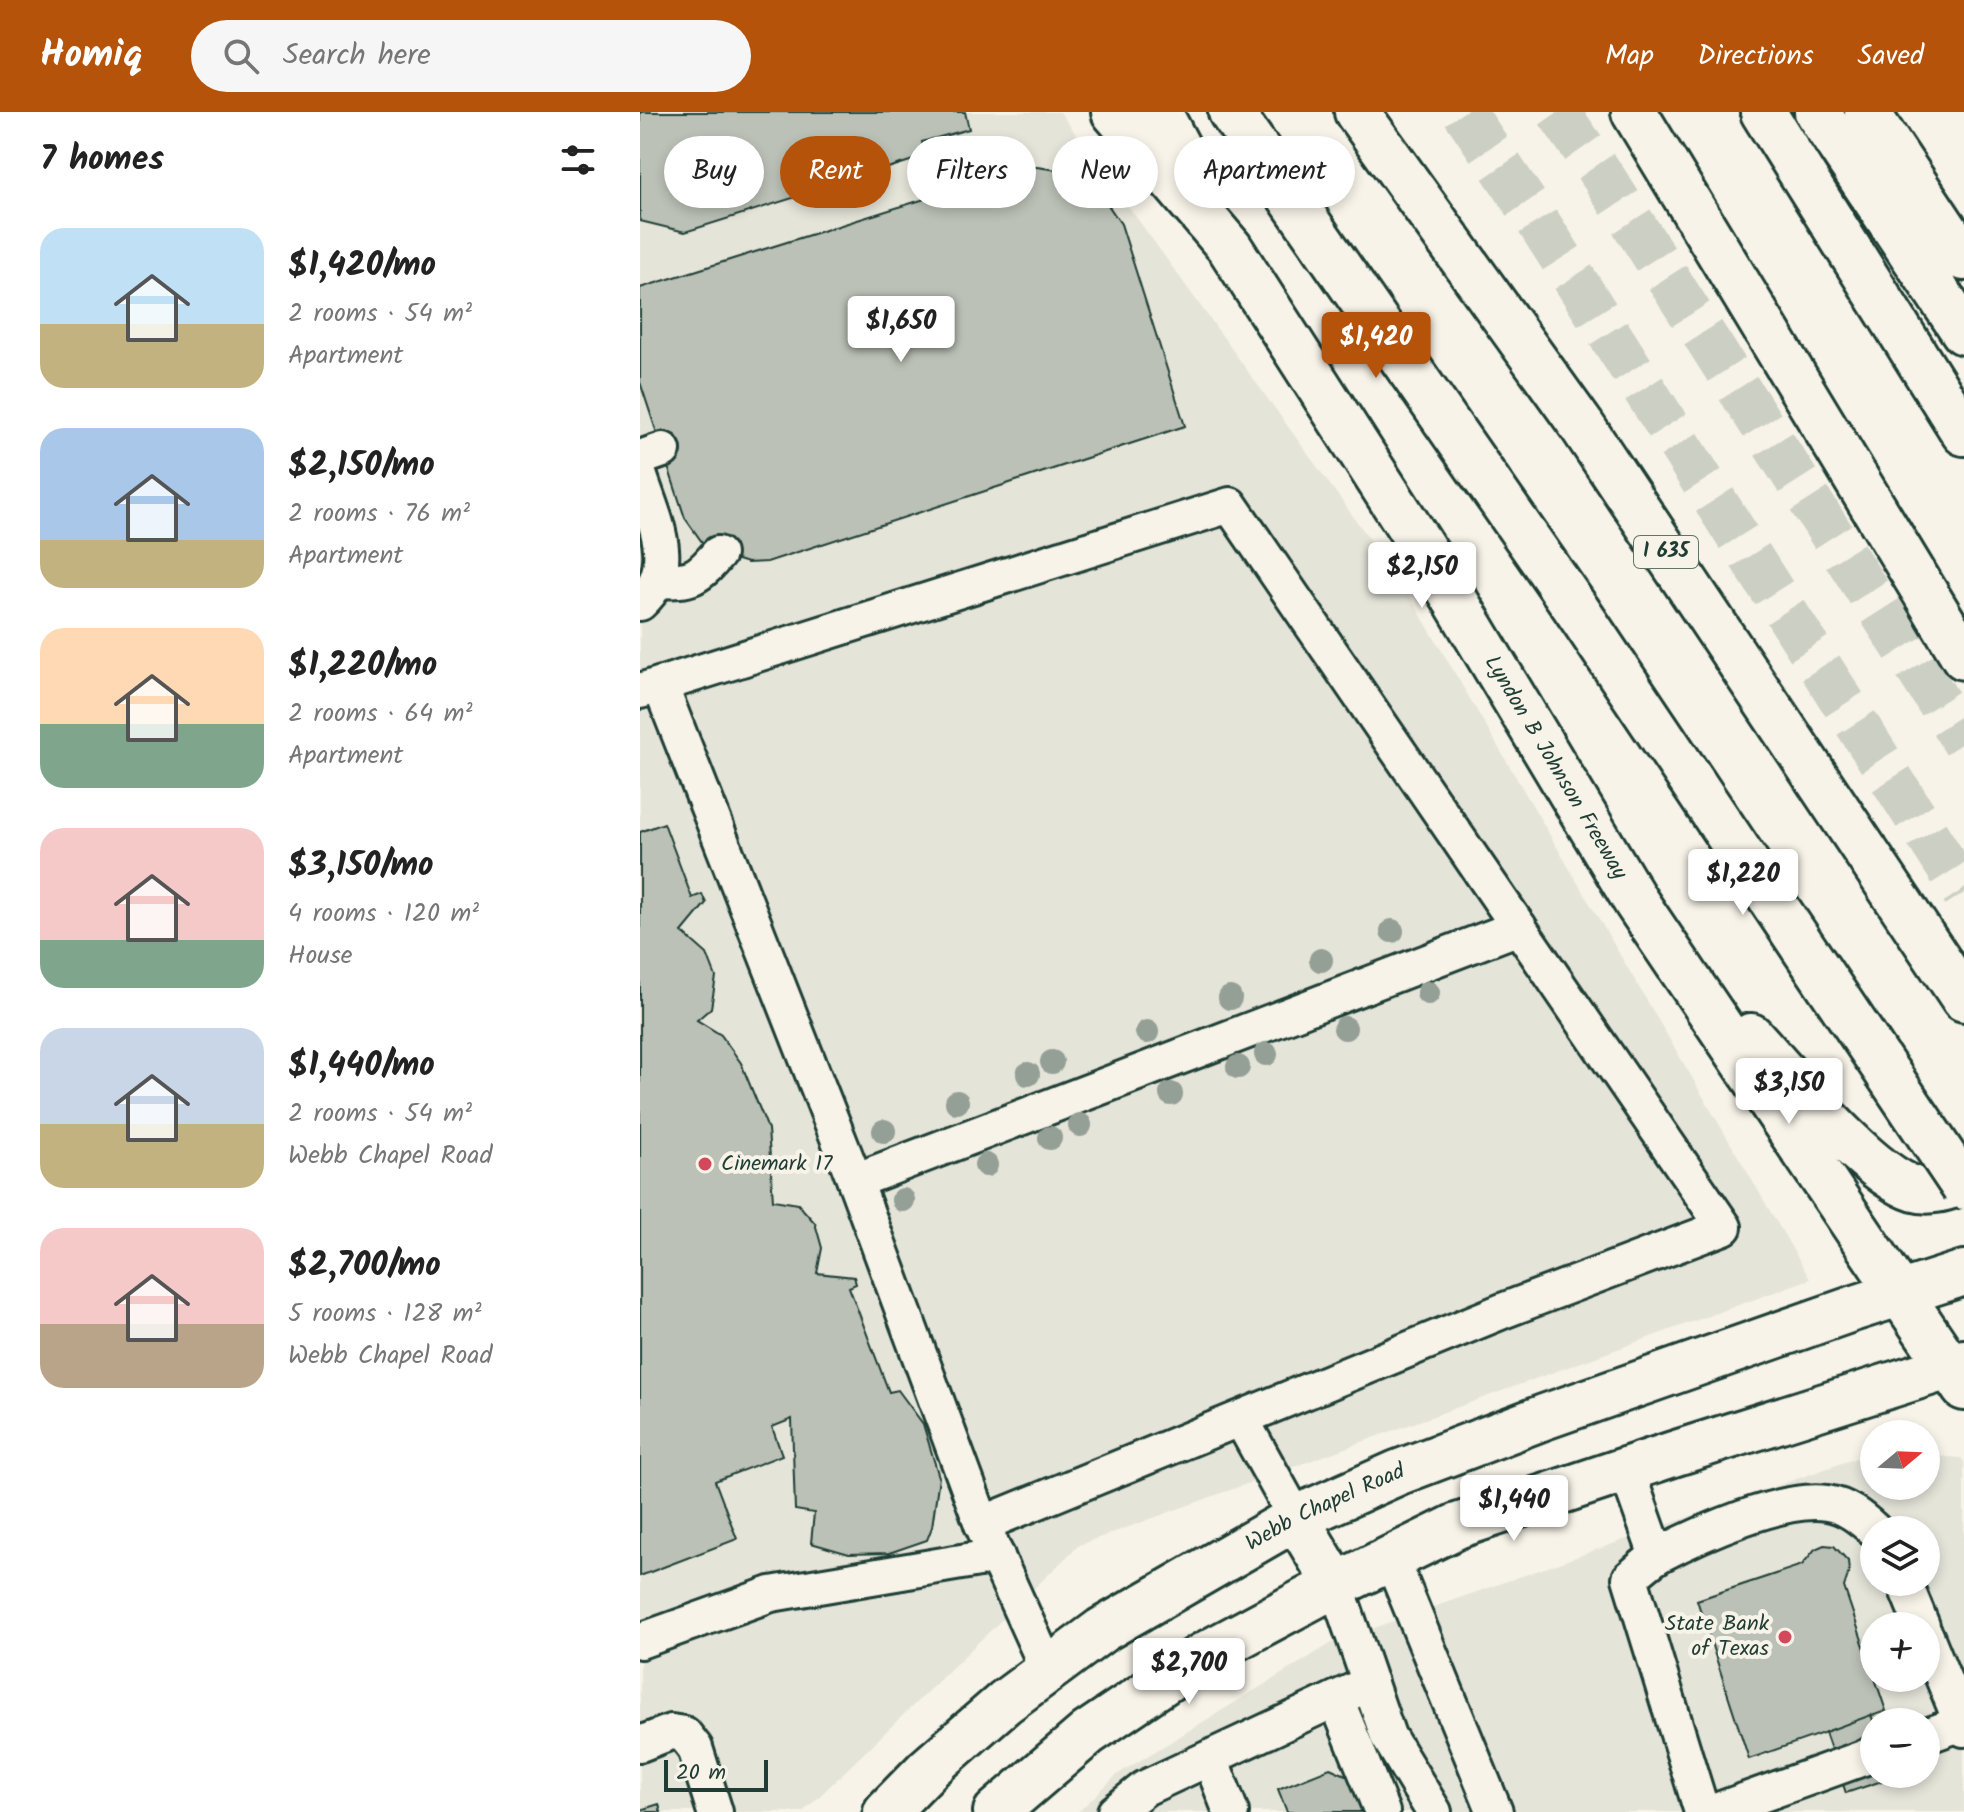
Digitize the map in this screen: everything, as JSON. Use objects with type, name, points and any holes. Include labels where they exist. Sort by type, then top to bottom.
[{"type":"main road","name":"Lyndon B Johnson Freeway","points":[[1114,112],[1230,248],[1445,583],[1636,902],[1898,1293],[1959,1372]]},
{"type":"main road","points":[[1159,112],[1230,248]]},
{"type":"main road","points":[[1231,112],[1577,610],[1964,1185],[1936,1191],[1915,1189],[1893,1177],[1864,1154],[1662,941]]},
{"type":"main road","name":"I 635","points":[[1357,112],[1582,426],[1964,999]]},
{"type":"main road","points":[[1634,112],[1964,657]]},
{"type":"main road","points":[[1763,112],[1964,433]]},
{"type":"main road","points":[[1817,112],[1964,332]]},
{"type":"main road","points":[[1867,112],[1964,258]]},
{"type":"main road","name":"Webb Chapel Road","points":[[886,1812],[928,1769],[972,1731],[1102,1630],[1296,1518],[1348,1493],[1461,1448],[1898,1293],[1964,1273]]},
{"type":"main road","points":[[996,1812],[1088,1733],[1202,1656],[1457,1526],[1626,1469],[1959,1372]]},
{"type":"main road","points":[[1296,1518],[1336,1585]]},
{"type":"lane","points":[[640,477],[662,544],[663,562],[649,591]]},
{"type":"lane","points":[[982,1524],[1505,1310],[1724,1227],[1230,505],[650,688],[855,1181],[982,1524],[1048,1670]]},
{"type":"lane","points":[[649,591],[684,582],[702,572],[718,554]]},
{"type":"lane","points":[[855,1181],[1519,927]]},
{"type":"lane","points":[[1241,1419],[1296,1518]]},
{"type":"lane","points":[[1626,1469],[1657,1556]]},
{"type":"lane","points":[[1702,1812],[1630,1578],[1657,1556],[1764,1510],[1798,1501],[1829,1503],[1860,1518]]},
{"type":"lane","points":[[640,1641],[771,1594],[997,1556]]},
{"type":"lane","points":[[1391,1558],[1495,1812]]},
{"type":"lane","points":[[1336,1585],[1388,1736],[1434,1812]]},
{"type":"lane","points":[[1940,1670],[1963,1726],[1940,1732]]},
{"type":"lane","points":[[1120,1810],[1145,1788],[1370,1683]]},
{"type":"lane","points":[[1336,1699],[1382,1812]]},
{"type":"lane","points":[[640,1744],[671,1732],[689,1738],[715,1812]]},
{"type":"lane","points":[[1210,1758],[1231,1812]]},
{"type":"lane","points":[[1713,1812],[1860,1759]]},
{"type":"shaded area","points":[[640,112],[1060,112],[1077,136],[1052,136],[1052,208],[1130,208],[1405,588],[1810,1279],[1079,1545],[803,1812],[640,1812]]},
{"type":"shaded area","points":[[1940,1456],[1961,1458],[1964,1462],[1964,1812],[1078,1812],[1118,1774],[1332,1643],[1860,1457],[1860,1500],[1940,1500]]},
{"type":"building","points":[[640,112],[965,112],[969,129],[944,136],[907,136],[907,162],[891,167],[891,136],[780,136],[780,202],[764,207],[764,136],[664,136],[664,208],[761,208],[685,232],[640,221]]},
{"type":"building","points":[[1036,167],[1052,169],[1052,208],[1110,208],[1121,224],[1185,426],[767,562],[747,563],[718,554],[702,542],[685,518],[640,382],[640,288],[907,204],[907,208],[1036,208]]},
{"type":"building","name":"Cinemark 17","points":[[664,823],[692,898],[702,894],[706,903],[682,932],[707,954],[716,977],[711,1008],[697,1020],[721,1035],[741,1063],[768,1129],[773,1200],[798,1204],[815,1223],[822,1248],[817,1273],[854,1277],[856,1284],[849,1287],[889,1392],[898,1390],[923,1424],[939,1477],[932,1527],[927,1540],[889,1553],[849,1554],[811,1543],[814,1513],[795,1510],[792,1419],[772,1427],[782,1455],[715,1481],[737,1539],[640,1576],[640,832]]},
{"type":"building","name":"State Bank of Texas","points":[[1824,1545],[1834,1546],[1848,1561],[1849,1572],[1844,1587],[1860,1634],[1860,1692],[1880,1692],[1885,1708],[1860,1708],[1860,1720],[1749,1759],[1697,1600],[1802,1565],[1815,1549]]},
{"type":"building","points":[[1860,1719],[1861,1788],[1846,1793],[1825,1732]]},
{"type":"building","points":[[1330,1768],[1348,1776],[1363,1812],[1287,1812],[1278,1789]]},
{"type":"building","points":[[659,1804],[661,1812],[640,1812],[640,1810]]},
{"type":"tunnel","points":[[1464,112],[1535,217],[1964,893]]},
{"type":"tunnel","points":[[1558,112],[1604,178],[1964,742]]},
{"type":"place","name":"Cinemark 17","points":[[705,1164]]},
{"type":"place","name":"State Bank of Texas","points":[[1785,1637]]}]
